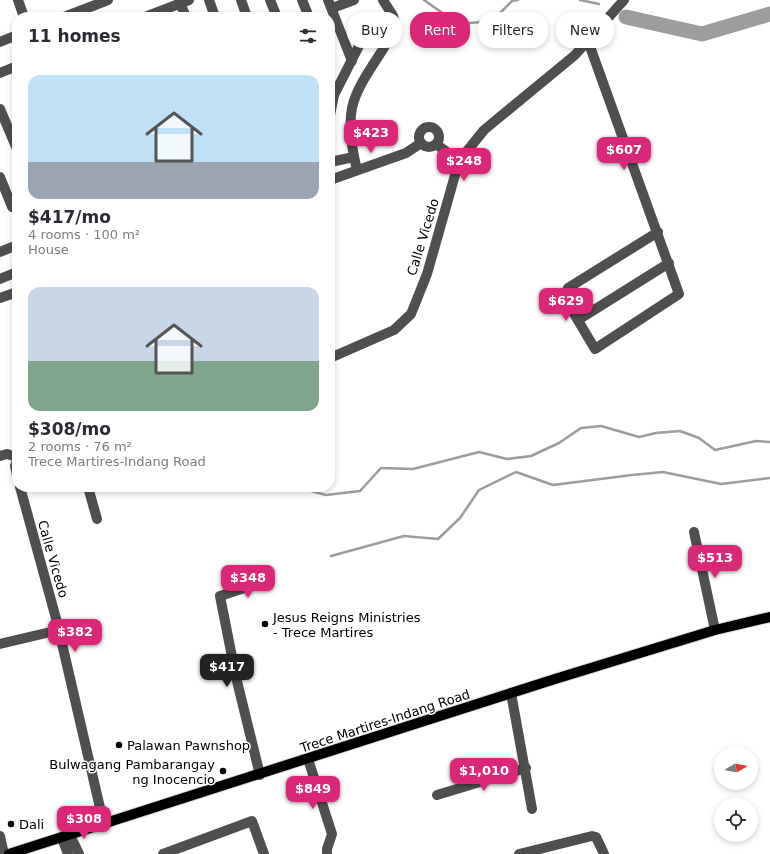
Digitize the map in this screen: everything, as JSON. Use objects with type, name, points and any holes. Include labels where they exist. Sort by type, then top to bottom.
[{"type":"main road","name":"Trece Martires-Indang Road","points":[[9,854],[104,825],[512,693],[715,630],[770,617]]},
{"type":"street","points":[[18,0],[22,12]]},
{"type":"street","points":[[77,12],[108,0]]},
{"type":"street","points":[[208,0],[213,12]]},
{"type":"street","points":[[241,0],[245,12]]},
{"type":"street","points":[[270,0],[275,12]]},
{"type":"street","points":[[302,0],[307,12]]},
{"type":"street","points":[[330,4],[354,0]]},
{"type":"street","points":[[357,170],[351,132],[352,108],[357,95],[396,26],[393,16],[383,0]]},
{"type":"street","name":"Calle Vicedo","points":[[613,12],[624,0]]},
{"type":"street","points":[[160,12],[184,2],[185,12]]},
{"type":"street","points":[[335,17],[352,60]]},
{"type":"street","points":[[0,42],[12,37]]},
{"type":"street","points":[[335,91],[358,48]]},
{"type":"street","name":"Calle Vicedo","points":[[335,356],[394,330],[411,314],[427,274],[459,161],[484,130],[582,48]]},
{"type":"street","points":[[591,48],[658,232],[679,294],[595,349],[564,297],[568,288],[658,232]]},
{"type":"street","points":[[0,73],[12,69]]},
{"type":"street","points":[[0,109],[12,137]]},
{"type":"street","points":[[430,127],[438,133],[439,140],[436,144],[428,147],[421,143],[419,138],[421,132],[430,127]]},
{"type":"street","points":[[335,178],[406,153],[421,143]]},
{"type":"street","points":[[436,144],[459,161]]},
{"type":"street","points":[[335,161],[354,157]]},
{"type":"street","points":[[0,177],[12,207]]},
{"type":"street","points":[[0,252],[12,247]]},
{"type":"street","points":[[578,320],[669,263]]},
{"type":"street","points":[[0,279],[12,274]]},
{"type":"street","points":[[0,298],[12,294]]},
{"type":"street","points":[[0,456],[7,454],[12,456]]},
{"type":"street","name":"Calle Vicedo","points":[[21,492],[58,630],[104,825]]},
{"type":"street","points":[[89,492],[97,519]]},
{"type":"street","points":[[694,532],[715,630]]},
{"type":"street","points":[[260,775],[236,677],[220,596],[269,580]]},
{"type":"street","points":[[0,644],[58,630]]},
{"type":"street","points":[[512,693],[532,809]]},
{"type":"street","points":[[308,759],[332,834],[327,854]]},
{"type":"street","points":[[437,795],[526,768]]},
{"type":"street","points":[[163,854],[252,821],[264,854]]},
{"type":"street","points":[[0,836],[4,854]]},
{"type":"street","points":[[66,836],[68,854]]},
{"type":"street","points":[[66,836],[79,854]]},
{"type":"street","points":[[519,854],[592,836],[596,836],[604,854]]},
{"type":"waterway","points":[[424,0],[458,24],[492,21],[512,1],[518,0]]},
{"type":"waterway","points":[[580,0],[599,4]]},
{"type":"waterway","points":[[626,17],[702,34],[770,14]]},
{"type":"waterway","points":[[315,492],[326,495],[360,491],[381,468],[413,469],[479,452],[507,459],[531,456],[559,443],[581,428],[601,426],[639,437],[656,433],[680,431],[699,438],[715,450],[756,441],[770,442]]},
{"type":"waterway","points":[[331,556],[404,536],[438,539],[460,518],[479,490],[516,472],[553,485],[663,472],[721,484],[770,478]]},
{"type":"place","name":"Jesus Reigns Ministries - Trece Martires","points":[[265,624]]},
{"type":"place","name":"Palawan Pawnshop","points":[[119,745]]},
{"type":"place","name":"Bulwagang Pambarangay ng Inocencio","points":[[223,771]]},
{"type":"place","name":"Dali","points":[[11,824]]}]
